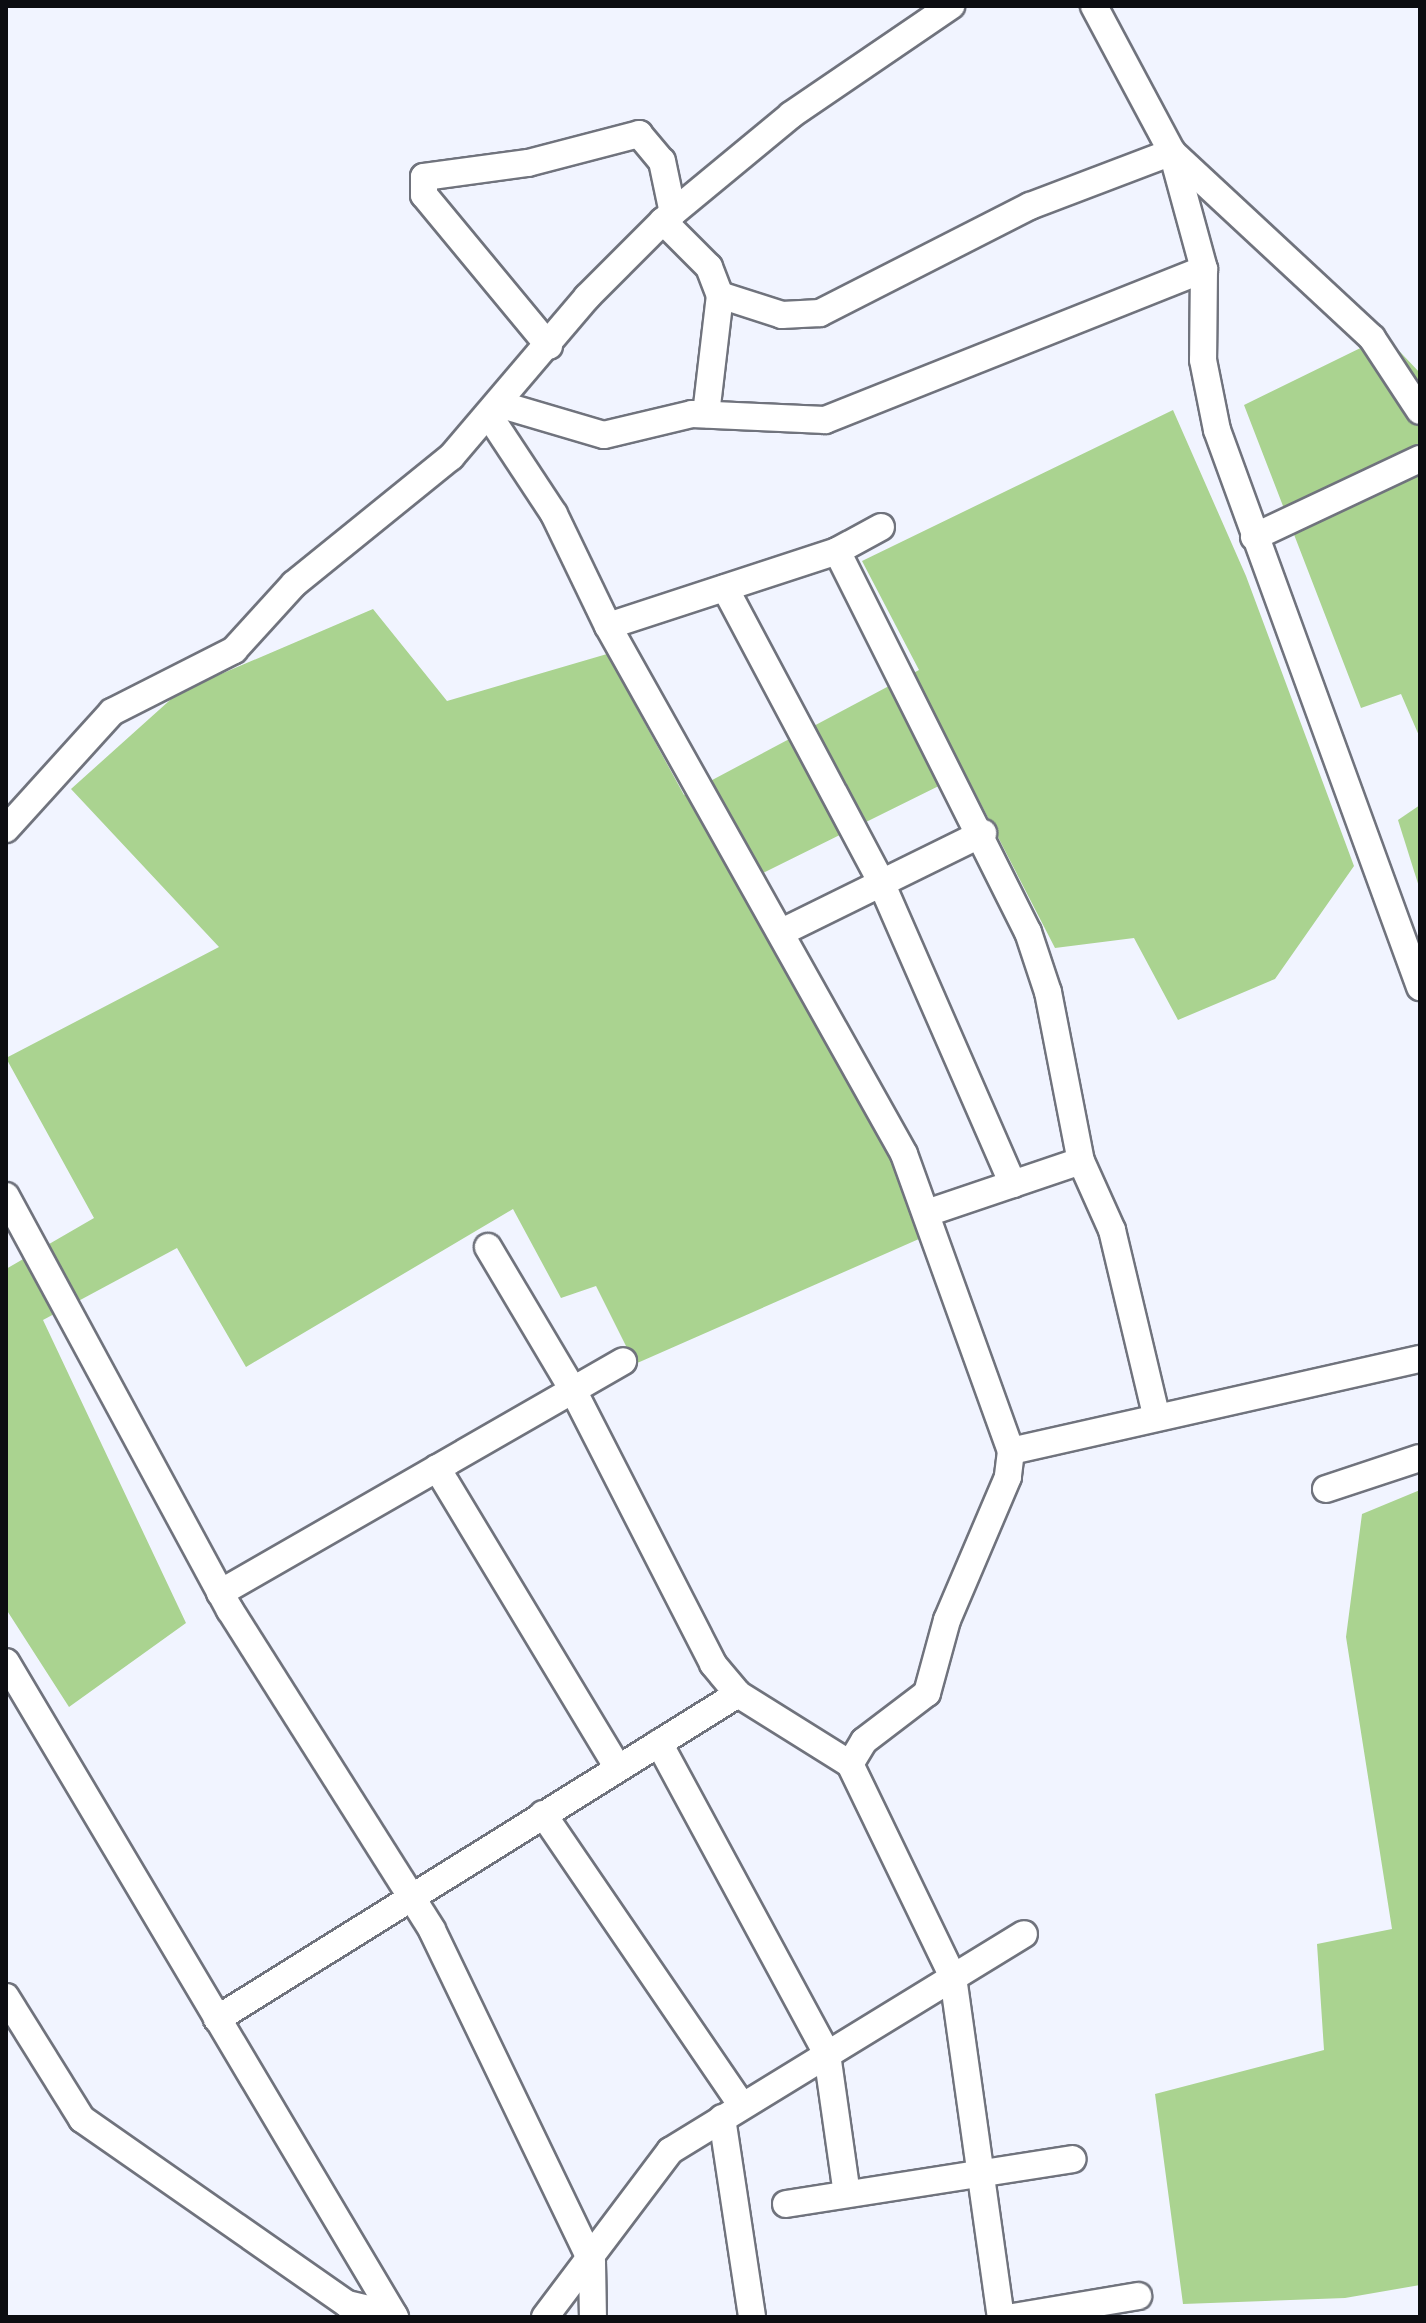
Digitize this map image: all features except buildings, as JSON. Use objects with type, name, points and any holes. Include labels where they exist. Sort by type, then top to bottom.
[{"type":"street","points":[[6,829],[112,712],[234,650],[294,584],[496,411],[549,346],[668,217],[823,91],[951,6]]},
{"type":"street","points":[[1094,6],[1172,152],[1204,269],[1209,398],[1254,537],[1420,987]]},
{"type":"street","points":[[549,346],[424,195],[424,177],[528,163],[639,134],[662,161],[668,217],[709,267],[720,295],[706,414]]},
{"type":"street","points":[[720,295],[782,315],[820,313],[1030,206],[1172,152]]},
{"type":"street","points":[[1172,152],[1372,338],[1420,411]]},
{"type":"street","points":[[496,411],[604,435],[706,414],[844,416],[1204,269]]},
{"type":"street","points":[[496,411],[554,514],[608,626],[784,931],[930,1212],[1011,1451],[1008,1477],[947,1620],[927,1693],[864,1741],[850,1764]]},
{"type":"street","points":[[1254,537],[1420,459]]},
{"type":"street","points":[[608,626],[837,551],[881,527]]},
{"type":"street","points":[[837,551],[983,833],[1048,992],[1081,1161],[1112,1230],[1156,1415]]},
{"type":"street","points":[[725,588],[880,880],[1013,1184]]},
{"type":"street","points":[[784,931],[880,880],[983,833]]},
{"type":"street","points":[[930,1212],[1081,1161]]},
{"type":"street","points":[[6,1196],[220,1593],[413,1894],[592,2262],[593,2317]]},
{"type":"street","points":[[488,1247],[573,1390],[713,1664],[738,1694],[850,1764],[953,1977],[1001,2317]]},
{"type":"street","points":[[1011,1451],[1156,1415],[1420,1359]]},
{"type":"street","points":[[220,1593],[623,1361]]},
{"type":"street","points":[[1326,1489],[1420,1458]]},
{"type":"street","points":[[437,1468],[618,1768]]},
{"type":"street","points":[[6,1662],[394,2316]]},
{"type":"street","points":[[217,2019],[738,1694]]},
{"type":"street","points":[[659,1743],[827,2054],[847,2194]]},
{"type":"street","points":[[543,1814],[732,2112],[752,2317]]},
{"type":"street","points":[[545,2317],[592,2262],[670,2151],[1024,1934]]},
{"type":"street","points":[[6,1997],[82,2119],[347,2304],[394,2316]]},
{"type":"street","points":[[786,2204],[1072,2159]]},
{"type":"street","points":[[1014,2317],[1078,2310],[1138,2296]]},
{"type":"green space","points":[[1385,336],[1420,373],[1420,738],[1401,694],[1361,708],[1244,405]]},
{"type":"green space","points":[[1173,410],[1246,576],[1354,866],[1275,979],[1178,1020],[1134,938],[1055,948],[965,773],[743,883],[888,1145],[928,1235],[635,1364],[596,1286],[561,1298],[513,1209],[246,1367],[177,1248],[43,1320],[186,1623],[69,1707],[6,1609],[6,1269],[94,1218],[6,1058],[219,947],[71,789],[179,692],[373,609],[447,701],[607,654],[684,795],[919,670],[862,561]]},
{"type":"green space","points":[[1420,805],[1420,890],[1398,820]]},
{"type":"green space","points":[[1420,1490],[1420,2285],[1345,2298],[1183,2304],[1155,2094],[1324,2050],[1317,1944],[1392,1929],[1346,1637],[1362,1514]]}]
